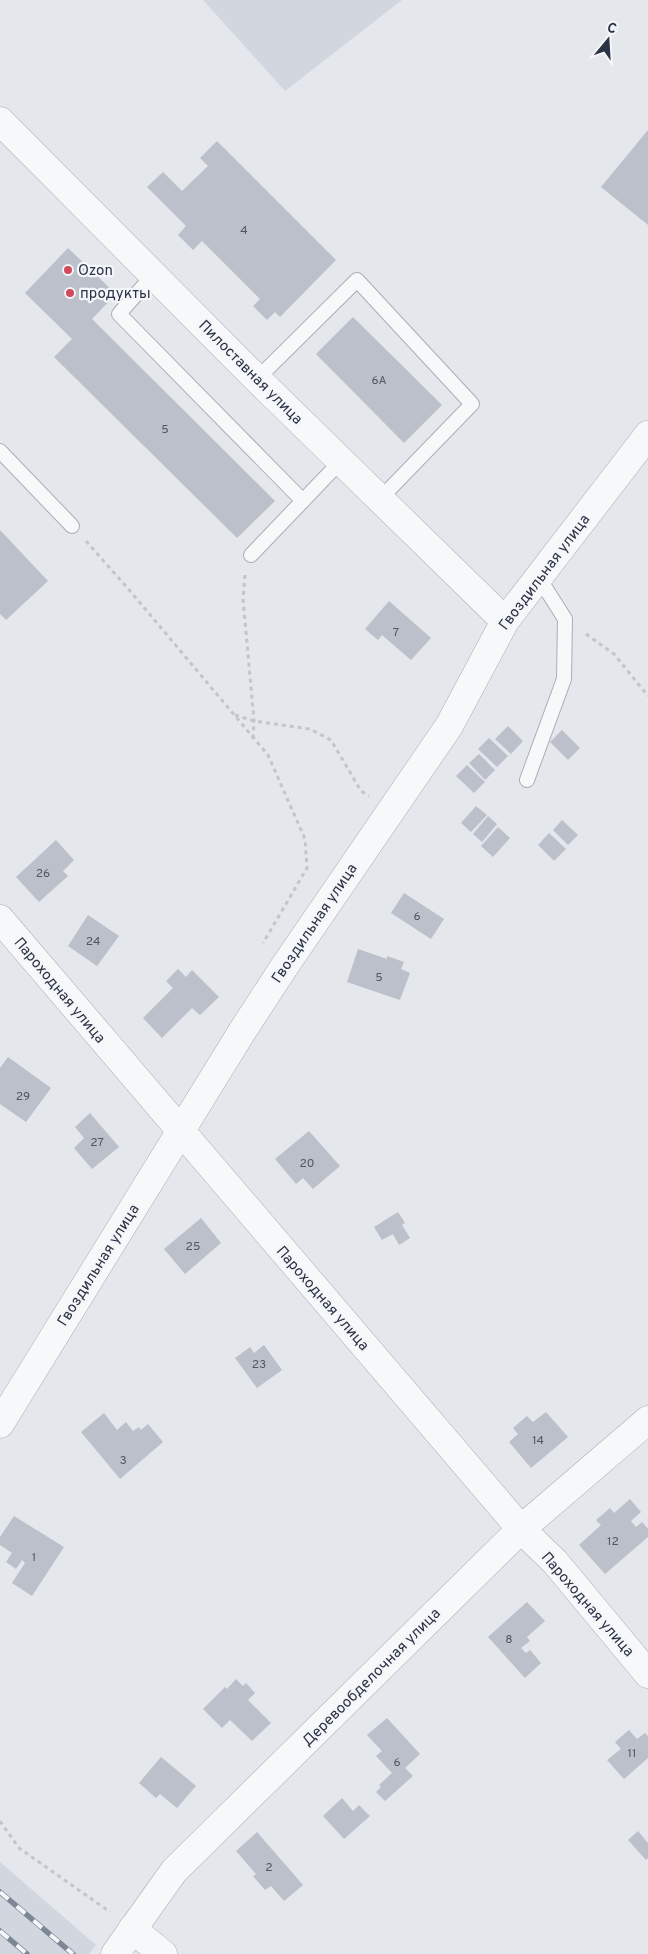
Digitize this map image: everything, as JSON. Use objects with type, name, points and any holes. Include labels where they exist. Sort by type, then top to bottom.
[{"type":"street","name":"Пилоставная улица","points":[[0,121],[257,379],[504,621]]},
{"type":"street","name":"Гвоздильная улица","points":[[0,1424],[279,974],[449,726],[504,621],[648,435]]},
{"type":"street","name":"Пароходная улица","points":[[0,920],[521,1529],[555,1562],[648,1674]]},
{"type":"street","name":"Деревообделочная улица","points":[[115,1954],[174,1871],[521,1529],[648,1420]]},
{"type":"street","points":[[132,1929],[163,1954]]},
{"type":"lane","points":[[154,275],[119,314],[303,501]]},
{"type":"lane","points":[[257,379],[357,280],[472,404],[379,500]]},
{"type":"lane","points":[[0,451],[72,526]]},
{"type":"lane","points":[[251,555],[341,462]]},
{"type":"lane","points":[[527,780],[564,679],[565,619],[539,578]]},
{"type":"path","points":[[72,526],[126,585],[268,755],[305,839],[306,868],[262,946]]},
{"type":"path","points":[[251,555],[246,565],[243,599],[254,721],[253,737]]},
{"type":"path","points":[[565,619],[614,654],[648,696]]},
{"type":"path","points":[[234,715],[254,721],[310,729],[331,740],[361,791],[391,811]]},
{"type":"path","points":[[0,1821],[19,1848],[132,1929]]},
{"type":"shaded area","points":[[203,0],[402,0],[285,91]]},
{"type":"shaded area","points":[[0,1862],[96,1945],[89,1954],[0,1954]]},
{"type":"building","points":[[648,130],[648,225],[601,187]]},
{"type":"building","points":[[217,141],[336,260],[280,317],[275,312],[267,320],[253,306],[260,299],[202,241],[193,250],[178,235],[186,226],[147,187],[163,172],[182,191],[208,166],[200,158]]},
{"type":"building","points":[[68,248],[116,294],[92,319],[275,501],[237,538],[54,357],[72,339],[25,293]]},
{"type":"building","points":[[353,317],[442,405],[404,443],[316,354]]},
{"type":"building","points":[[0,530],[48,581],[6,620],[0,614]]},
{"type":"building","points":[[389,601],[431,638],[411,660],[382,635],[378,640],[365,629]]},
{"type":"building","points":[[508,726],[523,741],[511,754],[495,739]]},
{"type":"building","points":[[562,730],[580,748],[568,760],[550,742]]},
{"type":"building","points":[[489,738],[508,756],[497,767],[478,749]]},
{"type":"building","points":[[479,754],[495,770],[485,780],[469,763]]},
{"type":"building","points":[[467,765],[485,782],[474,793],[456,776]]},
{"type":"building","points":[[476,806],[487,815],[471,832],[461,823]]},
{"type":"building","points":[[488,816],[497,824],[482,842],[473,834]]},
{"type":"building","points":[[562,820],[578,835],[568,845],[553,830]]},
{"type":"building","points":[[498,827],[510,838],[493,857],[481,846]]},
{"type":"building","points":[[549,833],[566,849],[554,861],[538,845]]},
{"type":"building","points":[[56,840],[74,860],[63,871],[68,876],[39,902],[16,877]]},
{"type":"building","points":[[404,893],[444,919],[431,939],[391,913]]},
{"type":"building","points":[[88,915],[119,936],[97,966],[68,946]]},
{"type":"building","points":[[358,949],[387,959],[387,956],[404,962],[401,969],[410,973],[400,1000],[347,982]]},
{"type":"building","points":[[178,969],[186,977],[192,970],[219,997],[200,1015],[192,1008],[162,1038],[143,1018],[173,988],[166,981]]},
{"type":"building","points":[[8,1057],[51,1088],[26,1122],[0,1104],[0,1068]]},
{"type":"building","points":[[90,1113],[119,1147],[92,1169],[74,1148],[84,1138],[75,1127]]},
{"type":"building","points":[[309,1131],[340,1166],[313,1189],[303,1178],[296,1184],[275,1159]]},
{"type":"building","points":[[398,1212],[405,1223],[402,1225],[410,1238],[399,1245],[393,1234],[382,1240],[374,1227]]},
{"type":"building","points":[[201,1218],[221,1243],[185,1274],[164,1249]]},
{"type":"building","points":[[264,1345],[282,1370],[257,1388],[235,1358],[250,1347],[254,1353]]},
{"type":"building","points":[[546,1412],[568,1437],[531,1468],[509,1442],[518,1434],[513,1428],[527,1416],[533,1422]]},
{"type":"building","points":[[104,1413],[117,1430],[126,1422],[133,1431],[139,1427],[141,1430],[148,1424],[163,1442],[120,1479],[81,1432]]},
{"type":"building","points":[[630,1499],[641,1512],[631,1521],[636,1527],[642,1522],[648,1529],[648,1537],[605,1574],[579,1545],[601,1525],[596,1520],[610,1508],[614,1513]]},
{"type":"building","points":[[14,1516],[64,1547],[32,1596],[12,1583],[25,1563],[22,1560],[16,1569],[6,1562],[12,1553],[0,1545],[0,1537]]},
{"type":"building","points":[[527,1602],[545,1621],[527,1637],[530,1641],[521,1648],[526,1653],[530,1650],[541,1663],[525,1678],[488,1637]]},
{"type":"building","points":[[236,1679],[243,1686],[246,1683],[255,1693],[248,1700],[271,1723],[252,1741],[230,1720],[222,1728],[203,1709]]},
{"type":"building","points":[[387,1718],[420,1754],[405,1768],[413,1776],[385,1801],[376,1792],[381,1787],[379,1785],[392,1773],[376,1756],[382,1751],[367,1735]]},
{"type":"building","points":[[629,1730],[637,1739],[645,1733],[648,1736],[648,1758],[624,1779],[607,1760],[621,1749],[615,1742]]},
{"type":"building","points":[[161,1757],[196,1786],[177,1808],[160,1794],[156,1798],[139,1783]]},
{"type":"building","points":[[342,1798],[353,1811],[359,1805],[370,1816],[344,1839],[323,1816]]},
{"type":"building","points":[[638,1831],[648,1843],[648,1858],[646,1860],[628,1840]]},
{"type":"building","points":[[257,1832],[303,1885],[284,1901],[271,1886],[265,1890],[253,1876],[256,1874],[236,1851]]},
{"type":"railway","points":[[0,1892],[73,1954]]},
{"type":"railway","points":[[0,1931],[27,1954]]},
{"type":"place","name":"Ozon","points":[[68,270]]},
{"type":"place","name":"продукты","points":[[70,293]]}]
